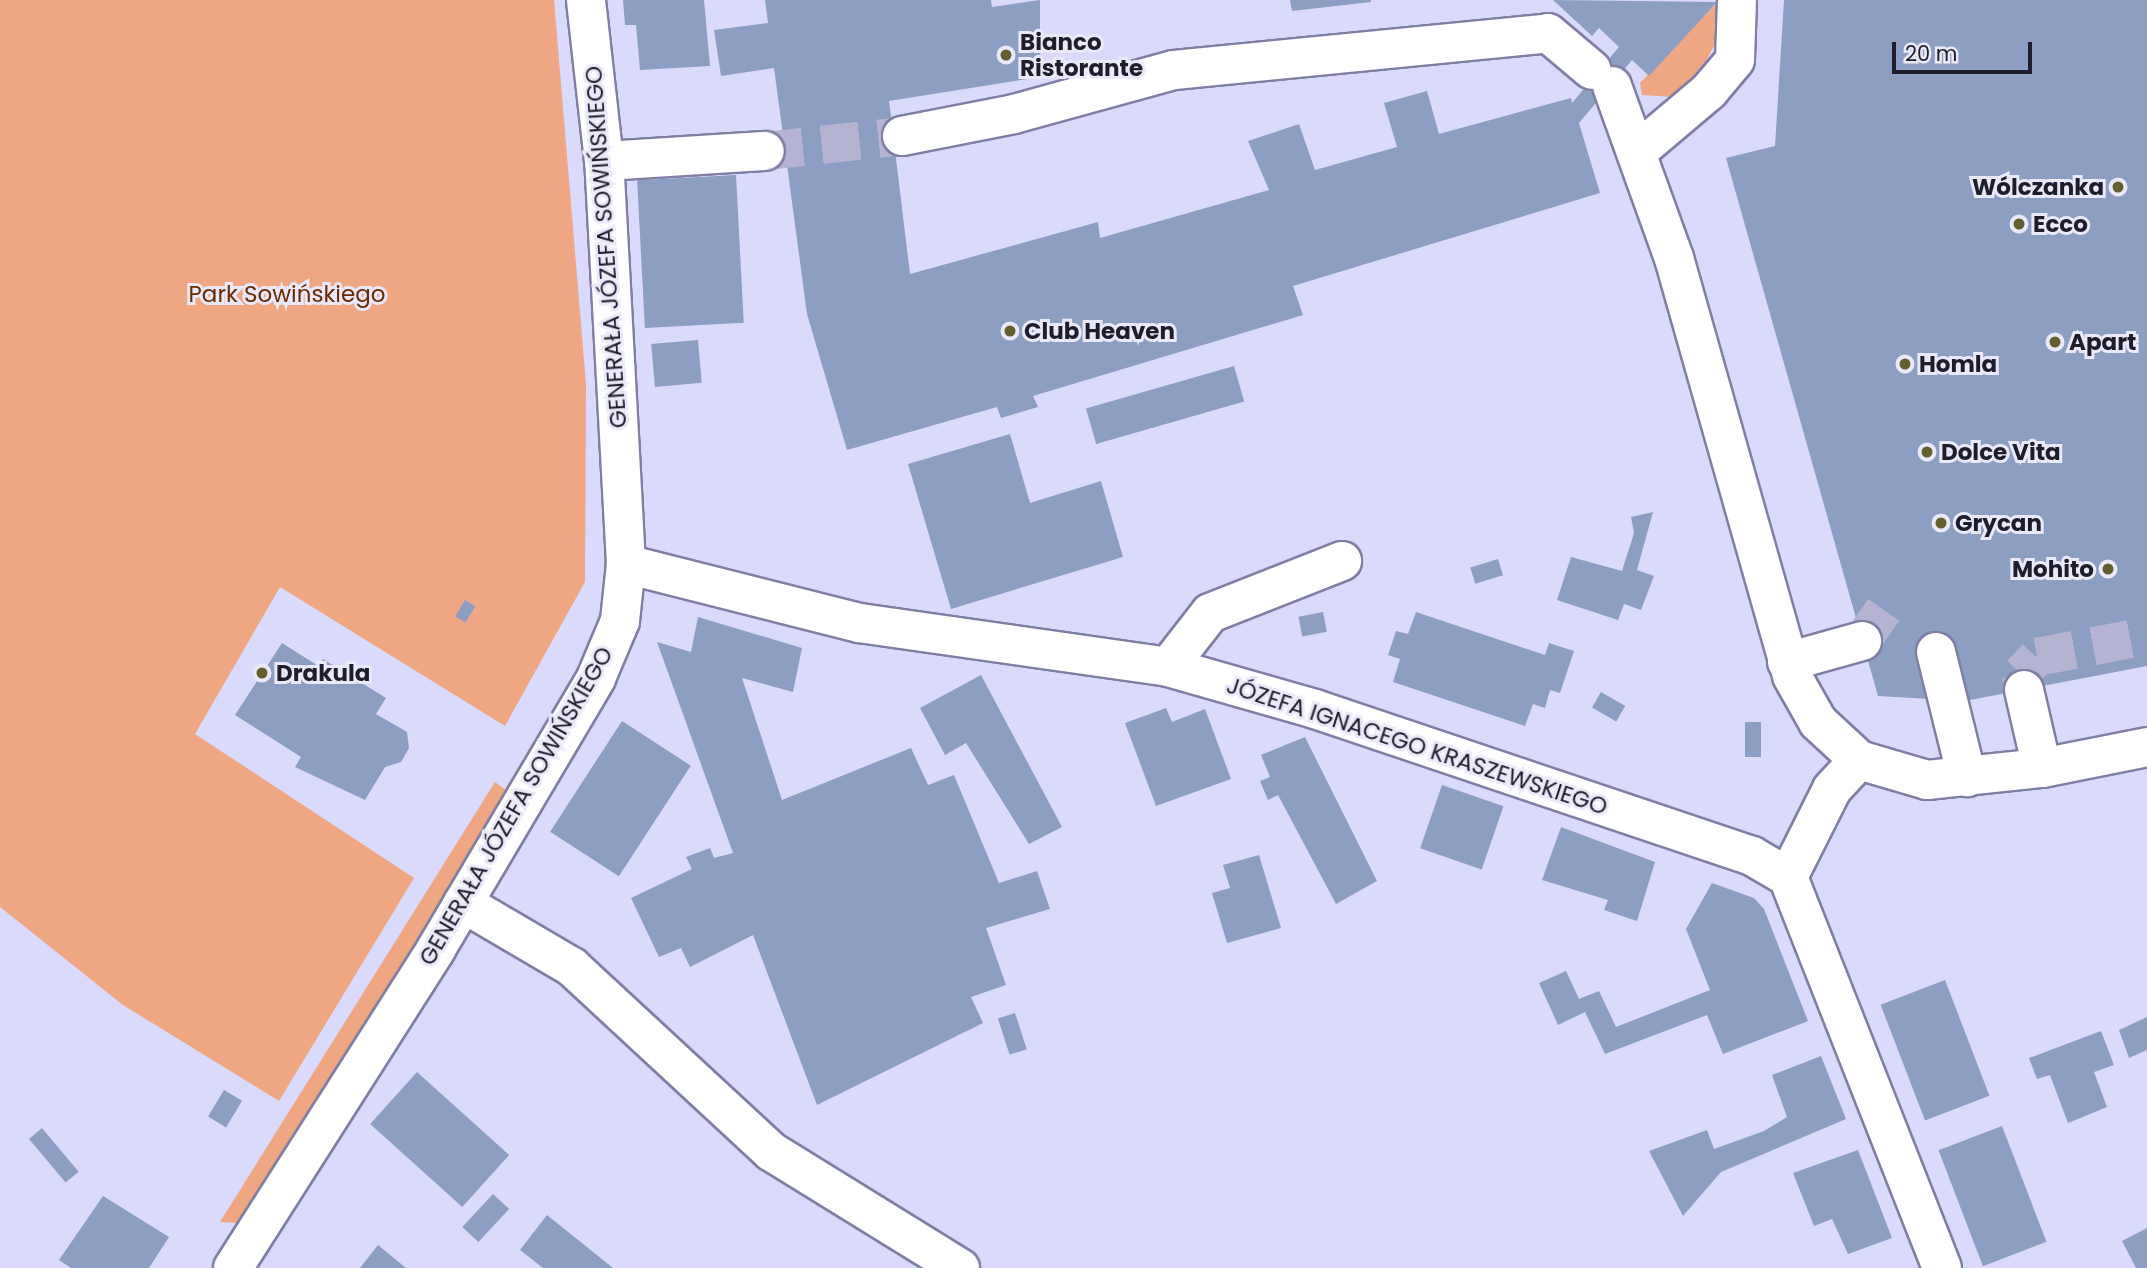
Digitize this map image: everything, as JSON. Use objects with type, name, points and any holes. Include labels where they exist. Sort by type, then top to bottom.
[{"type":"street","name":"GENERAŁA JÓZEFA SOWIŃSKIEGO","points":[[233,1268],[463,903],[596,678],[620,621],[626,564],[604,161],[586,0]]},
{"type":"street","points":[[1638,151],[1709,92],[1735,60],[1737,0]]},
{"type":"street","points":[[902,136],[1014,114],[1174,70],[1548,33],[1602,78],[1638,151],[1787,662],[1818,722],[1859,760],[1927,780],[2042,768],[2147,747]]},
{"type":"street","points":[[604,161],[765,151]]},
{"type":"street","points":[[1168,667],[1210,613],[1342,561]]},
{"type":"street","name":"JÓZEFA IGNACEGO KRASZEWSKIEGO","points":[[626,564],[860,623],[1168,667],[1315,709],[1752,856],[1788,877]]},
{"type":"street","points":[[1787,662],[1861,641]]},
{"type":"street","points":[[1936,652],[1967,777]]},
{"type":"street","points":[[2024,690],[2042,768]]},
{"type":"street","points":[[1859,760],[1832,789],[1788,877],[1942,1268]]},
{"type":"street","points":[[463,903],[572,967],[772,1152],[960,1268]]},
{"type":"green space","name":"Park Sowińskiego","points":[[0,0],[554,0],[586,384],[585,582],[505,726],[280,587],[195,734],[414,878],[279,1101],[123,1005],[0,907]]},
{"type":"green space","points":[[1719,0],[1717,40],[1705,63],[1674,97],[1642,95],[1640,83]]},
{"type":"green space","points":[[495,782],[508,792],[445,898],[239,1223],[220,1222]]},
{"type":"building","points":[[623,0],[704,0],[710,66],[640,70],[636,25],[625,25]]},
{"type":"building","points":[[765,0],[991,0],[992,7],[1040,0],[1040,77],[889,101],[910,274],[1098,222],[1100,238],[1269,190],[1248,141],[1299,124],[1315,170],[1397,147],[1384,103],[1427,91],[1439,134],[1571,98],[1572,103],[1619,47],[1599,28],[1592,36],[1553,0],[1717,2],[1649,76],[1632,60],[1579,123],[1600,193],[1293,286],[1303,315],[1033,396],[1038,407],[1001,418],[997,407],[847,450],[807,314],[774,68],[721,76],[714,30],[768,23]]},
{"type":"building","points":[[1290,0],[1371,0],[1371,2],[1292,11]]},
{"type":"building","points":[[1784,0],[2147,0],[2147,666],[1965,701],[1878,696],[1726,158],[1775,146]]},
{"type":"building","points":[[736,175],[744,323],[645,328],[637,180]]},
{"type":"building","points":[[698,340],[702,383],[655,387],[651,344]]},
{"type":"building","points":[[1234,366],[1244,402],[1096,444],[1086,408]]},
{"type":"building","points":[[1010,434],[1030,503],[1101,481],[1123,557],[951,609],[908,464]]},
{"type":"building","points":[[1653,512],[1637,570],[1654,576],[1641,610],[1624,604],[1618,620],[1557,600],[1571,557],[1622,571],[1634,533],[1631,517]]},
{"type":"building","points":[[1498,559],[1503,575],[1475,584],[1470,567]]},
{"type":"building","points":[[465,600],[475,606],[466,622],[455,616]]},
{"type":"building","points":[[1323,612],[1327,632],[1302,636],[1298,617]]},
{"type":"building","points":[[1416,612],[1545,655],[1549,643],[1574,651],[1560,693],[1550,690],[1545,708],[1533,704],[1525,726],[1393,682],[1400,659],[1388,655],[1396,631],[1408,634]]},
{"type":"building","points":[[698,617],[802,648],[793,692],[742,678],[782,800],[911,748],[928,785],[954,775],[999,883],[1037,871],[1050,909],[986,928],[1006,985],[971,997],[983,1023],[817,1105],[753,935],[690,967],[681,948],[659,957],[631,898],[692,869],[686,857],[710,848],[714,858],[733,853],[657,642],[691,652]]},
{"type":"building","points":[[282,643],[320,667],[323,659],[386,698],[376,714],[407,732],[409,748],[401,762],[385,767],[365,800],[295,767],[301,757],[235,715]]},
{"type":"building","points":[[981,675],[1062,827],[1029,844],[966,743],[945,755],[920,708]]},
{"type":"building","points":[[1601,692],[1625,706],[1616,722],[1592,708]]},
{"type":"building","points":[[1166,708],[1172,722],[1205,709],[1231,779],[1156,806],[1125,723]]},
{"type":"building","points":[[622,721],[691,766],[619,876],[550,832]]},
{"type":"building","points":[[1745,722],[1761,722],[1761,757],[1745,757]]},
{"type":"building","points":[[1305,737],[1377,881],[1336,904],[1278,795],[1268,800],[1260,781],[1270,777],[1261,755]]},
{"type":"building","points":[[1442,785],[1503,806],[1482,870],[1420,848]]},
{"type":"building","points":[[1561,827],[1655,862],[1637,921],[1604,910],[1608,900],[1542,880]]},
{"type":"building","points":[[1259,855],[1281,928],[1227,943],[1212,893],[1230,888],[1223,865]]},
{"type":"building","points":[[1712,883],[1754,898],[1764,909],[1808,1021],[1723,1054],[1707,1015],[1605,1054],[1585,1012],[1558,1025],[1539,983],[1566,971],[1579,999],[1599,991],[1616,1027],[1710,990],[1686,929]]},
{"type":"building","points":[[1945,980],[1989,1096],[1925,1120],[1881,1005]]},
{"type":"building","points":[[1015,1013],[1027,1049],[1010,1055],[998,1019]]},
{"type":"building","points":[[2147,1017],[2147,1050],[2129,1058],[2119,1030]]},
{"type":"building","points":[[2101,1031],[2114,1065],[2094,1072],[2107,1107],[2068,1123],[2050,1075],[2037,1079],[2029,1058]]},
{"type":"building","points":[[1821,1056],[1846,1119],[1721,1172],[1683,1216],[1649,1151],[1707,1130],[1714,1149],[1764,1131],[1787,1117],[1772,1075]]},
{"type":"building","points":[[417,1072],[509,1155],[462,1207],[370,1124]]},
{"type":"building","points":[[224,1090],[242,1101],[226,1127],[208,1117]]},
{"type":"building","points":[[2002,1126],[2046,1242],[1983,1266],[1939,1150]]},
{"type":"building","points":[[42,1128],[79,1172],[66,1183],[29,1139]]},
{"type":"building","points":[[1858,1150],[1892,1238],[1848,1254],[1832,1219],[1814,1226],[1793,1173]]},
{"type":"building","points":[[493,1194],[509,1209],[478,1242],[462,1227]]},
{"type":"building","points":[[103,1196],[169,1237],[149,1268],[71,1268],[59,1260]]},
{"type":"building","points":[[547,1215],[613,1268],[543,1268],[520,1250]]},
{"type":"building","points":[[2147,1228],[2147,1268],[2136,1268],[2122,1241]]},
{"type":"building","points":[[378,1245],[406,1268],[360,1268]]},
{"type":"tunnel","points":[[765,151],[902,136]]},
{"type":"tunnel","points":[[1862,641],[1888,604]]},
{"type":"tunnel","points":[[2024,690],[2021,674],[2037,657],[2147,636]]},
{"type":"place","name":"Bianco Ristorante","points":[[1006,55]]},
{"type":"place","name":"Wólczanka","points":[[2118,187]]},
{"type":"place","name":"Ecco","points":[[2019,224]]},
{"type":"place","name":"Club Heaven","points":[[1010,331]]},
{"type":"place","name":"Apart","points":[[2055,342]]},
{"type":"place","name":"Homla","points":[[1905,364]]},
{"type":"place","name":"Dolce Vita","points":[[1927,452]]},
{"type":"place","name":"Grycan","points":[[1941,523]]},
{"type":"place","name":"Mohito","points":[[2108,569]]},
{"type":"place","name":"Drakula","points":[[262,673]]}]
